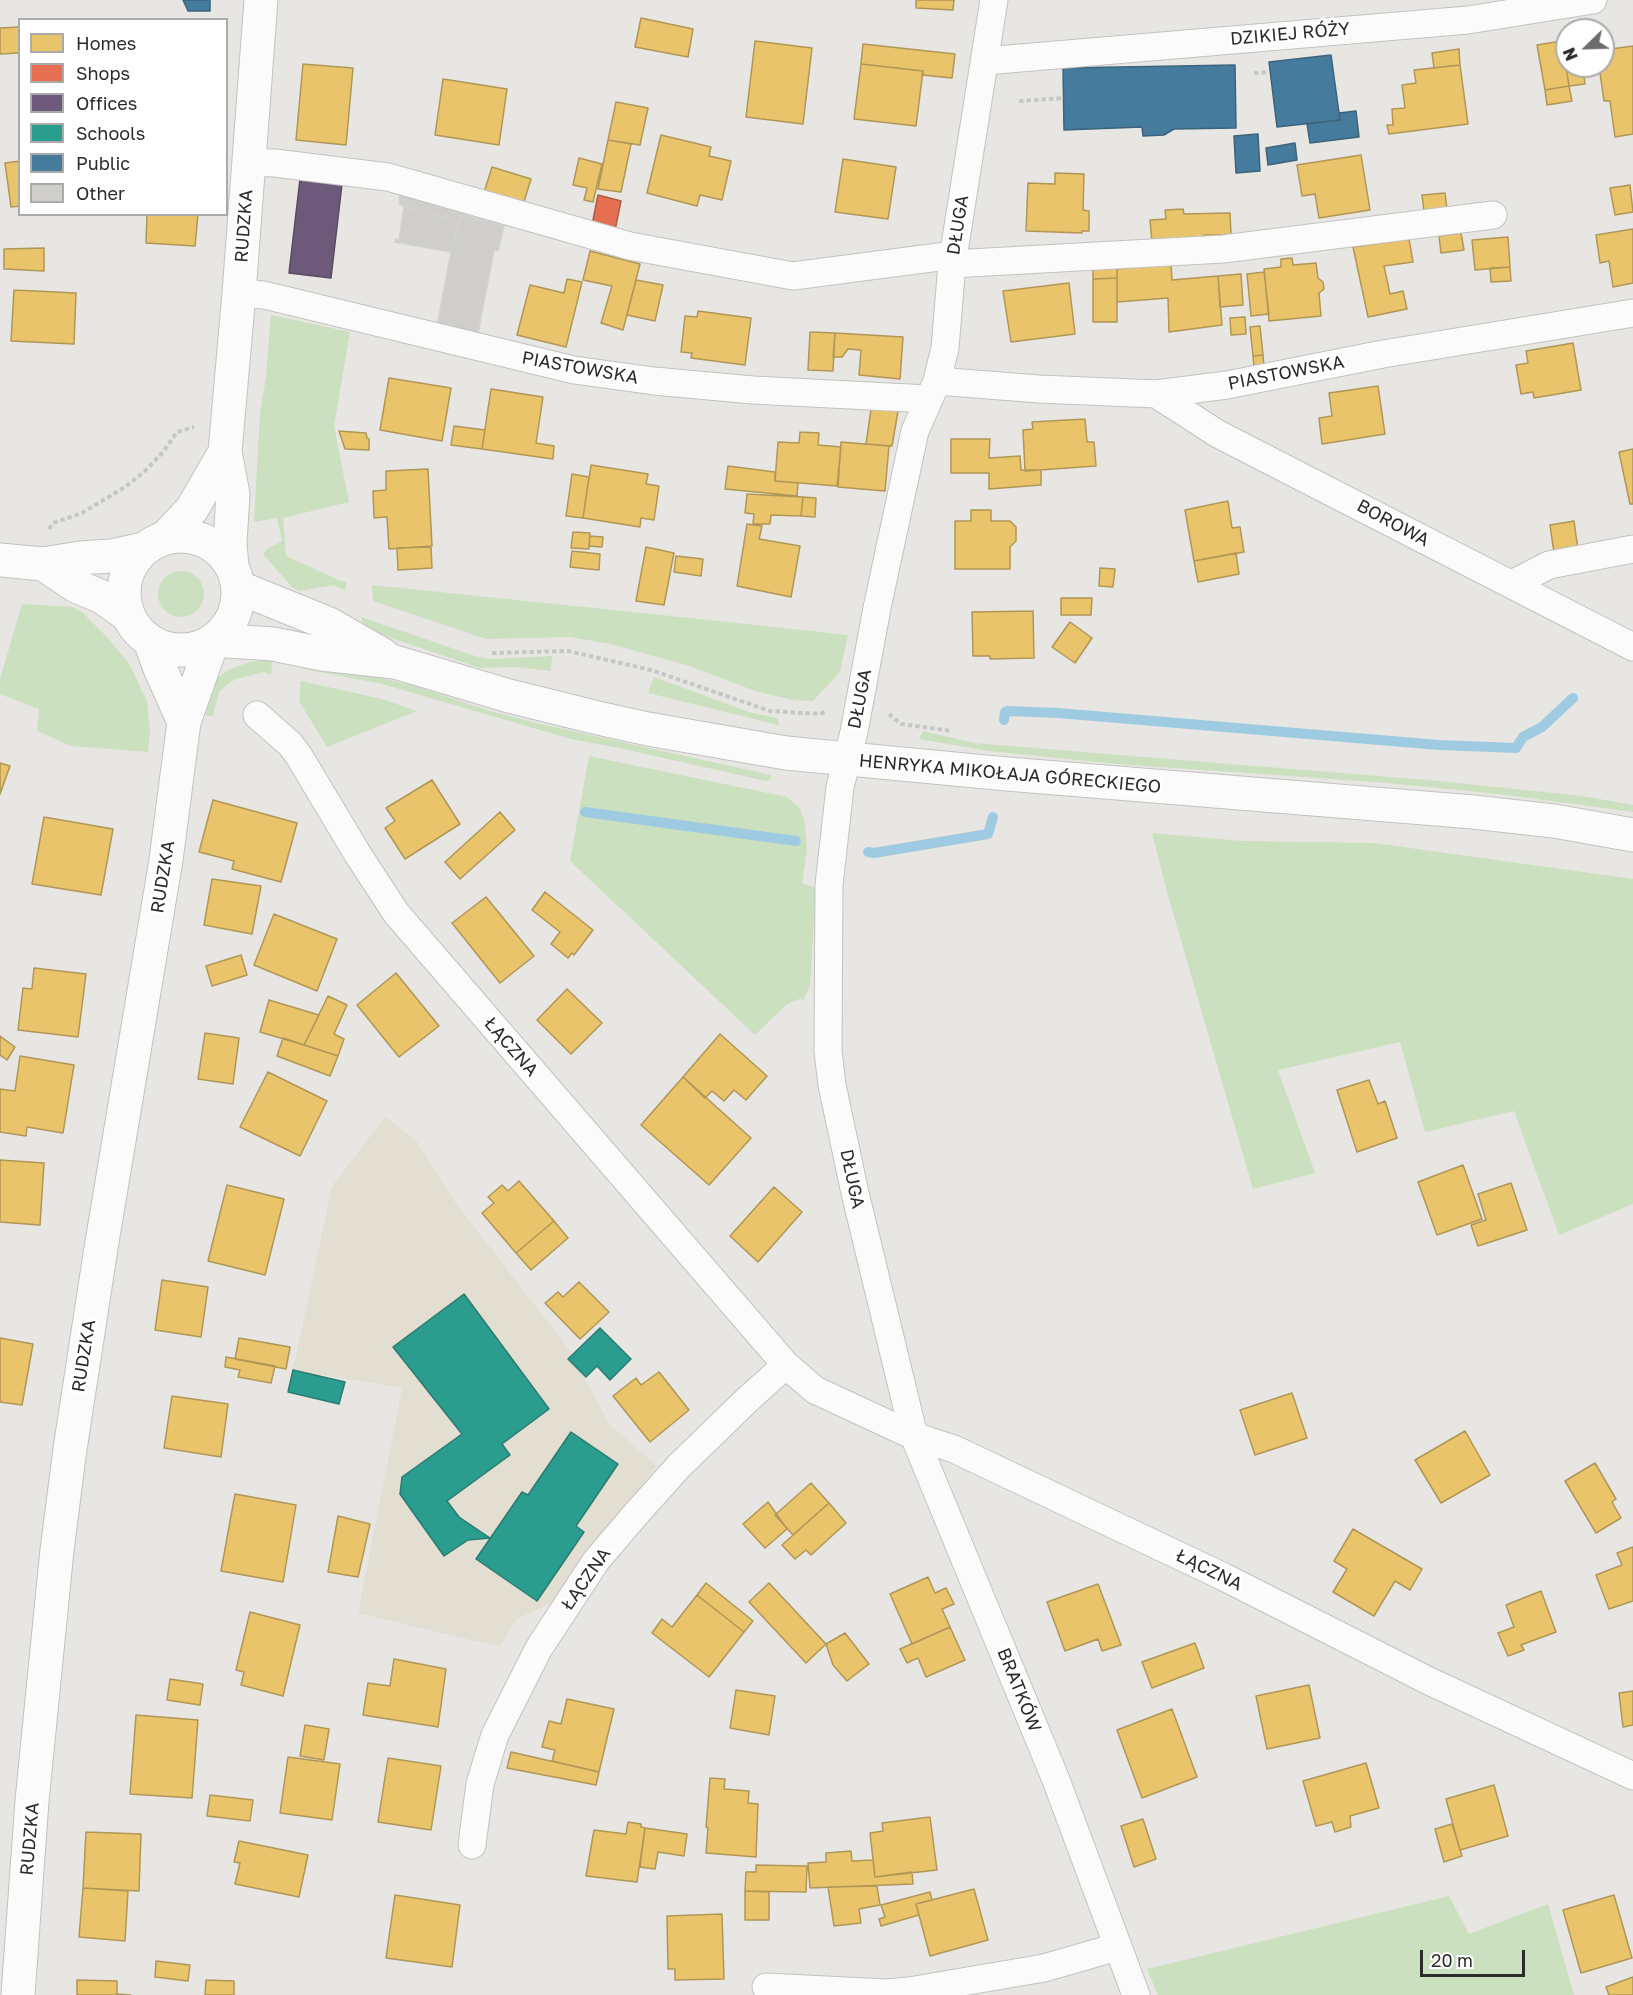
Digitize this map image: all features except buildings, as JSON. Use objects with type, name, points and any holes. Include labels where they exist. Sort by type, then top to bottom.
[{"type":"main road","name":"RUDZKA","points":[[235,577],[230,543],[233,494],[225,452],[261,0]]},
{"type":"main road","name":"RUDZKA","points":[[154,543],[192,509],[225,452]]},
{"type":"main road","points":[[0,560],[45,550],[80,558],[120,555],[154,543],[183,535],[203,540],[223,553],[235,577],[237,604],[227,627],[213,640],[198,648],[185,650],[163,647],[150,641],[135,628],[129,616],[124,598],[124,581],[132,562],[154,543]]},
{"type":"main road","points":[[45,550],[76,586],[102,597],[129,616]]},
{"type":"main road","name":"HENRYKA MIKOŁAJA GÓRECKIEGO","points":[[235,577],[328,624],[395,662]]},
{"type":"main road","name":"RUDZKA","points":[[18,1995],[32,1801],[65,1488],[103,1236],[166,860],[184,722],[213,640]]},
{"type":"main road","name":"HENRYKA MIKOŁAJA GÓRECKIEGO","points":[[213,640],[273,644],[321,654],[395,662],[509,696],[638,727],[786,753],[1473,812],[1554,821],[1633,835]]},
{"type":"main road","points":[[150,641],[184,722]]},
{"type":"street","name":"DŁUGA","points":[[914,1436],[855,1193],[832,1085],[828,1051],[829,885],[840,787],[915,431],[932,390],[945,348],[953,260],[994,0]]},
{"type":"street","name":"DZIKIEJ RÓŻY","points":[[985,61],[1468,20],[1593,0]]},
{"type":"street","points":[[249,162],[388,177],[630,246],[793,276],[953,260],[1223,249],[1493,215]]},
{"type":"street","name":"PIASTOWSKA","points":[[239,293],[264,296],[574,370],[654,381],[753,390],[1039,389],[1156,394],[1227,385],[1383,354],[1633,313]]},
{"type":"street","name":"BOROWA","points":[[1156,394],[1218,434],[1633,647]]},
{"type":"street","points":[[1512,585],[1549,565],[1633,549]]},
{"type":"street","name":"ŁĄCZNA","points":[[257,716],[290,744],[299,756],[357,854],[396,913],[786,1365],[815,1390],[914,1436],[954,1449],[1224,1577],[1429,1681],[1633,1776]]},
{"type":"street","name":"ŁĄCZNA","points":[[472,1845],[480,1784],[495,1735],[539,1648],[596,1561],[636,1514],[687,1458],[786,1365]]},
{"type":"street","name":"BRATKÓW","points":[[914,1436],[1056,1780],[1136,1995]]},
{"type":"street","points":[[766,1987],[886,1993],[909,1991],[1044,1968],[1117,1947]]},
{"type":"path","points":[[1254,73],[1270,71]]},
{"type":"path","points":[[1019,101],[1064,98]]},
{"type":"path","points":[[45,550],[54,523],[82,513],[125,487],[144,472],[163,452],[177,432],[201,424]]},
{"type":"path","points":[[489,654],[568,651],[651,670],[775,712],[820,714],[837,704],[882,710],[901,724],[956,732]]},
{"type":"shaded area","points":[[385,1117],[415,1139],[455,1202],[568,1348],[610,1425],[657,1466],[553,1602],[517,1619],[500,1647],[358,1613],[402,1388],[293,1370],[332,1186]]},
{"type":"green space","points":[[271,315],[350,332],[334,426],[349,502],[283,518],[286,556],[347,582],[345,590],[334,585],[300,591],[292,587],[263,554],[267,549],[282,541],[277,518],[254,522],[260,413],[266,377]]},
{"type":"green space","points":[[181,571],[197,578],[204,594],[197,610],[181,617],[165,610],[158,594],[165,578]]},
{"type":"green space","points":[[372,585],[848,635],[840,672],[813,701],[793,700],[755,691],[689,666],[611,644],[570,637],[486,639],[373,601]]},
{"type":"green space","points":[[22,604],[73,607],[83,613],[107,637],[130,665],[147,702],[150,729],[148,752],[71,746],[37,731],[39,709],[0,694],[0,679]]},
{"type":"green space","points":[[361,617],[478,657],[492,659],[552,656],[551,671],[518,667],[480,668],[365,627]]},
{"type":"green space","points":[[273,659],[271,674],[264,672],[236,679],[228,684],[219,692],[213,716],[206,716],[211,687],[226,671],[249,662]]},
{"type":"green space","points":[[303,667],[359,672],[536,723],[771,775],[771,779],[766,781],[571,739],[382,684]]},
{"type":"green space","points":[[654,677],[752,713],[777,718],[779,725],[648,693]]},
{"type":"green space","points":[[301,681],[382,699],[417,711],[327,747],[299,701]]},
{"type":"green space","points":[[923,731],[974,743],[1439,781],[1582,796],[1633,805],[1633,812],[1499,794],[1376,782],[1117,764],[989,751],[919,739]]},
{"type":"green space","points":[[589,756],[787,797],[799,807],[805,823],[807,850],[802,883],[816,888],[810,986],[802,1003],[802,998],[787,1004],[755,1035],[570,861]]},
{"type":"green space","points":[[1152,833],[1242,841],[1374,843],[1633,879],[1633,1204],[1559,1235],[1514,1111],[1425,1132],[1400,1042],[1278,1070],[1315,1173],[1253,1189]]},
{"type":"green space","points":[[1449,1896],[1469,1934],[1548,1904],[1574,1995],[1158,1995],[1147,1969]]},
{"type":"waterway","points":[[1004,720],[1007,711],[1058,713],[1439,745],[1516,748],[1523,737],[1542,727],[1573,698]]},
{"type":"waterway","points":[[585,812],[796,841]]},
{"type":"waterway","points":[[868,852],[874,853],[988,834],[993,817]]}]
